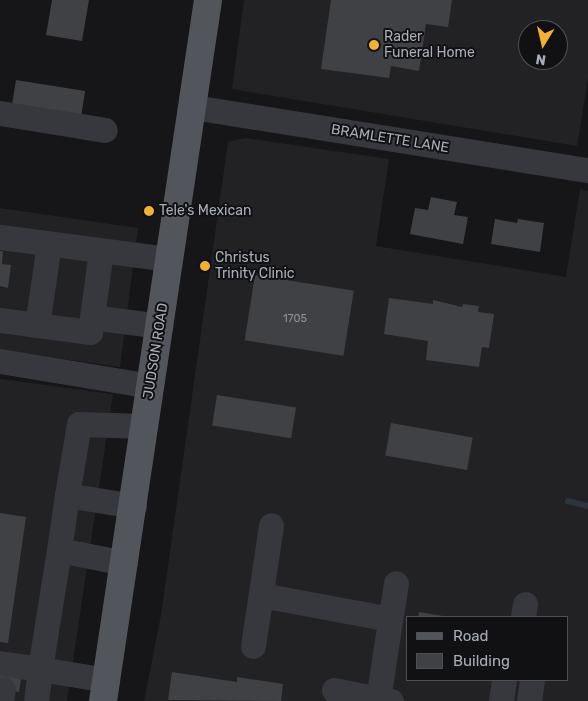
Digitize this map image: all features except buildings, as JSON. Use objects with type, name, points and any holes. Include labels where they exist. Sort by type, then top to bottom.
[{"type":"main road","name":"JUDSON ROAD","points":[[105,690],[134,506],[144,426],[208,0]]},
{"type":"street","name":"BRAMLETTE LANE","points":[[193,108],[588,170]]},
{"type":"street","points":[[0,113],[105,130]]},
{"type":"street","points":[[0,237],[101,252],[170,259]]},
{"type":"street","points":[[37,325],[49,244]]},
{"type":"street","points":[[0,320],[90,332],[101,252]]},
{"type":"street","points":[[92,317],[160,326]]},
{"type":"street","points":[[0,361],[151,386]]},
{"type":"street","points":[[36,701],[79,424],[144,426]]},
{"type":"street","points":[[67,495],[134,506]]},
{"type":"street","points":[[253,646],[271,525]]},
{"type":"street","points":[[59,550],[125,563]]},
{"type":"street","points":[[334,690],[385,700],[390,619],[396,583]]},
{"type":"street","points":[[261,595],[390,619]]},
{"type":"street","points":[[2,684],[40,669],[105,690]]},
{"type":"street","points":[[501,701],[504,681]]},
{"type":"street","points":[[529,701],[532,681]]},
{"type":"shaded area","points":[[244,0],[588,0],[588,78],[577,146],[232,89]]},
{"type":"shaded area","points":[[245,138],[389,159],[376,246],[566,277],[580,189],[588,191],[588,701],[144,701],[161,615],[228,142]]},
{"type":"shaded area","points":[[0,208],[138,228],[120,367],[0,350]]},
{"type":"shaded area","points":[[0,379],[113,394],[67,701],[0,701]]},
{"type":"waterway","points":[[568,501],[588,506]]},
{"type":"place","name":"Rader Funeral Home","points":[[374,45]]},
{"type":"place","name":"Tele's Mexican","points":[[149,211]]},
{"type":"place","name":"Christus Trinity Clinic","points":[[205,266]]}]
